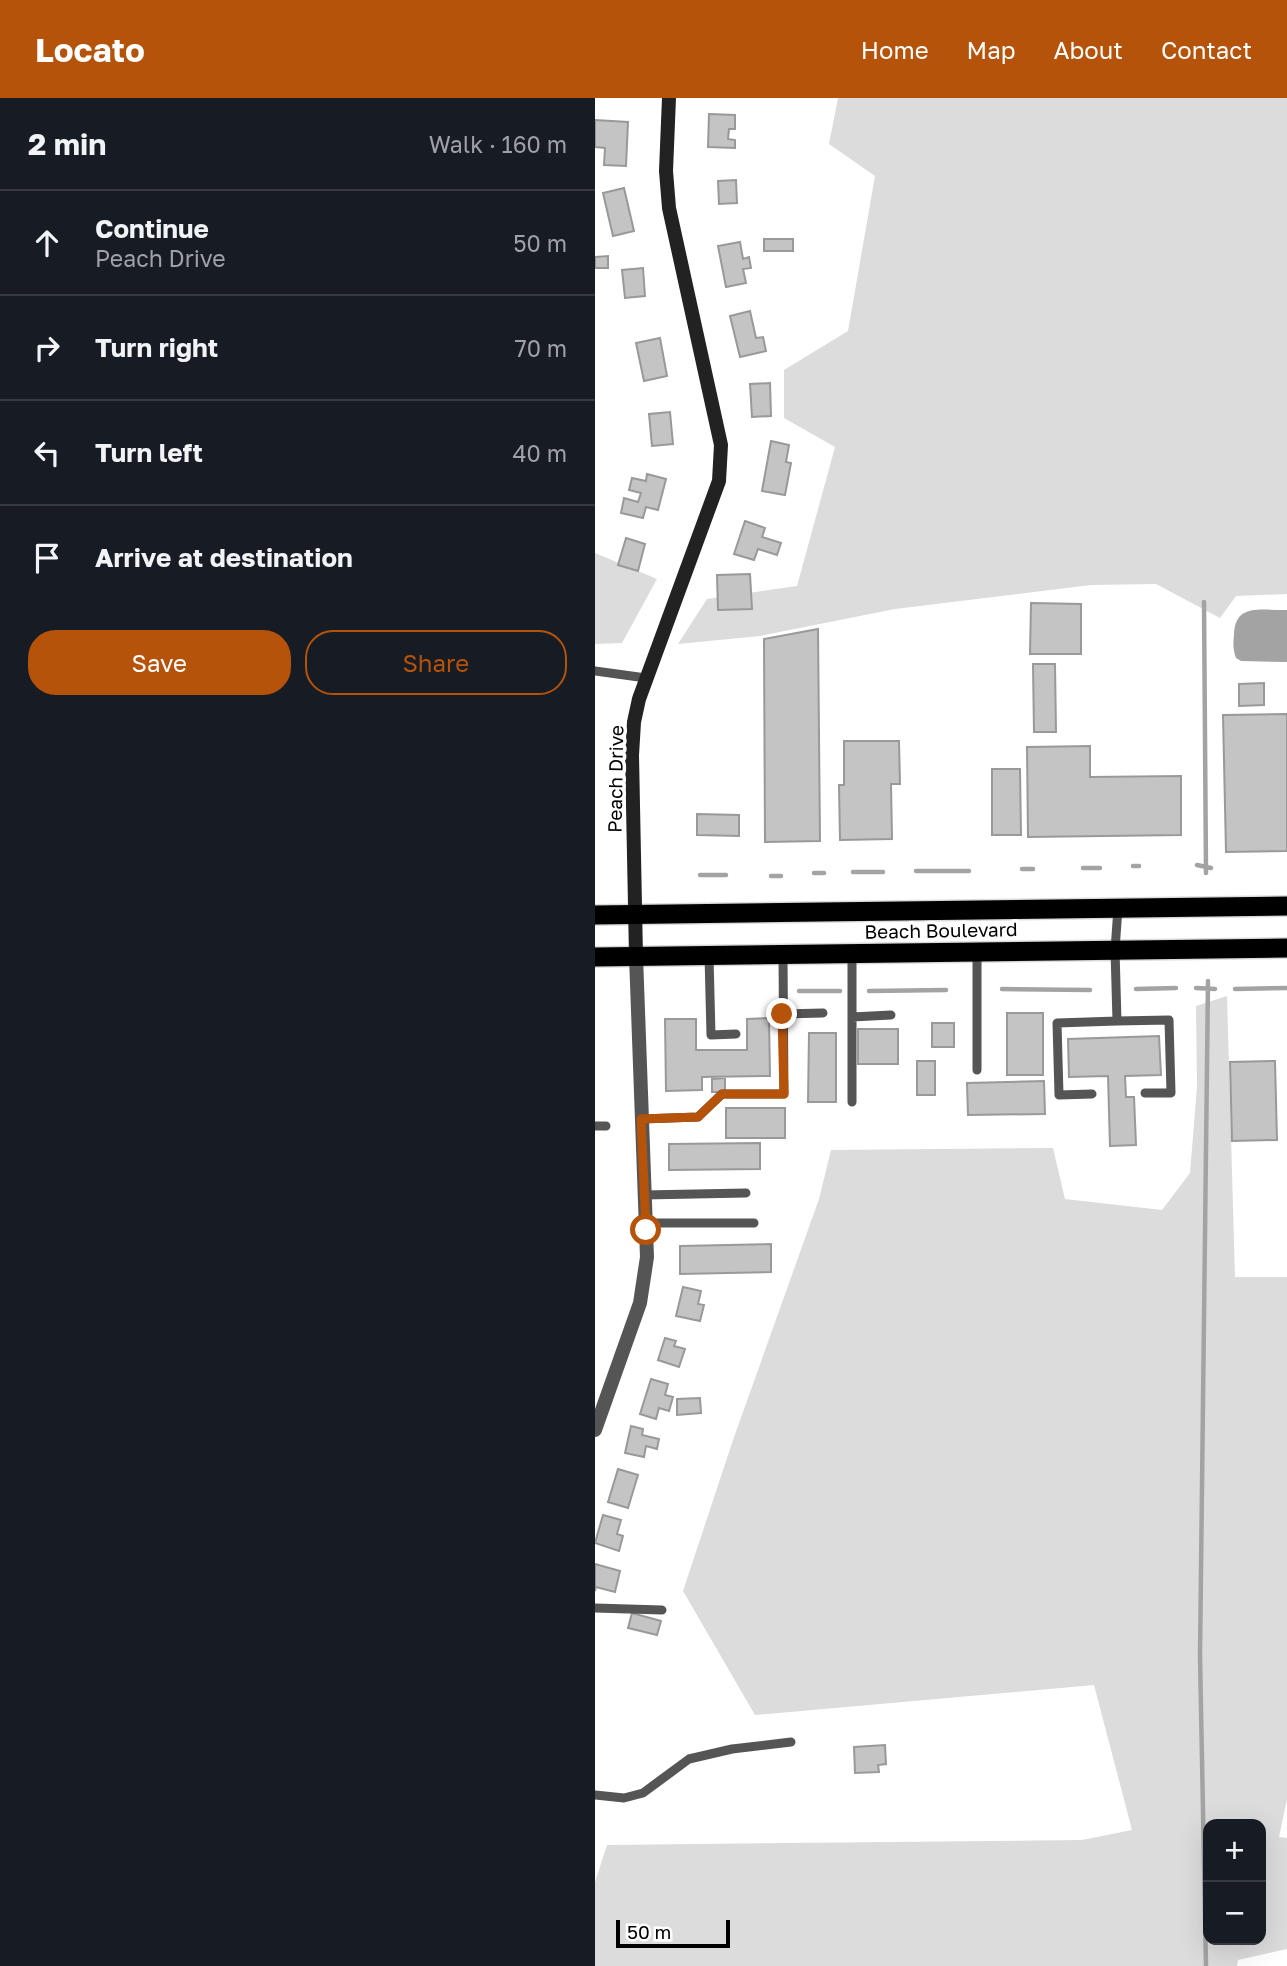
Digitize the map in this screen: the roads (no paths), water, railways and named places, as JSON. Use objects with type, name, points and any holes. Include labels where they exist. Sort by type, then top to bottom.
[{"type":"highway","points":[[595,915],[1287,906]]},
{"type":"highway","name":"Beach Boulevard","points":[[595,957],[1287,948]]},
{"type":"main road","name":"Peach Drive","points":[[636,956],[632,755],[634,722],[646,678],[719,481],[721,445],[669,208],[666,171],[669,98]]},
{"type":"street","name":"Peach Drive","points":[[595,1430],[640,1303],[647,1257],[636,956]]},
{"type":"lane","points":[[595,671],[646,678]]},
{"type":"lane","points":[[1117,1021],[1115,950],[1118,908]]},
{"type":"lane","points":[[977,952],[977,1070]]},
{"type":"lane","points":[[852,954],[852,1102]]},
{"type":"lane","points":[[641,1119],[698,1117],[722,1094],[784,1094],[783,955]]},
{"type":"lane","points":[[709,956],[711,1035],[736,1034]]},
{"type":"lane","points":[[782,1014],[823,1013]]},
{"type":"lane","points":[[852,1017],[891,1015]]},
{"type":"lane","points":[[1092,1094],[1059,1094],[1057,1023],[1169,1020],[1171,1093],[1145,1093]]},
{"type":"lane","points":[[595,1126],[606,1126]]},
{"type":"lane","points":[[644,1195],[746,1193]]},
{"type":"lane","points":[[645,1223],[754,1223]]},
{"type":"lane","points":[[595,1608],[662,1610]]},
{"type":"lane","points":[[595,1795],[624,1798],[643,1793],[689,1759],[732,1749],[791,1742]]},
{"type":"waterway","points":[[1204,602],[1206,873]]},
{"type":"waterway","points":[[1197,865],[1211,868]]},
{"type":"waterway","points":[[1133,866],[1139,866]]},
{"type":"waterway","points":[[1083,868],[1100,868]]},
{"type":"waterway","points":[[1022,869],[1033,869]]},
{"type":"waterway","points":[[916,871],[969,871]]},
{"type":"waterway","points":[[853,872],[883,872]]},
{"type":"waterway","points":[[814,873],[824,873]]},
{"type":"waterway","points":[[700,875],[726,875]]},
{"type":"waterway","points":[[771,876],[781,876]]},
{"type":"waterway","points":[[1206,1966],[1200,1656],[1208,981]]},
{"type":"waterway","points":[[1136,989],[1176,988]]},
{"type":"waterway","points":[[1196,988],[1215,989]]},
{"type":"waterway","points":[[1235,989],[1287,988]]},
{"type":"waterway","points":[[1002,989],[1090,990]]},
{"type":"waterway","points":[[869,991],[946,990]]},
{"type":"waterway","points":[[799,991],[840,991]]}]
